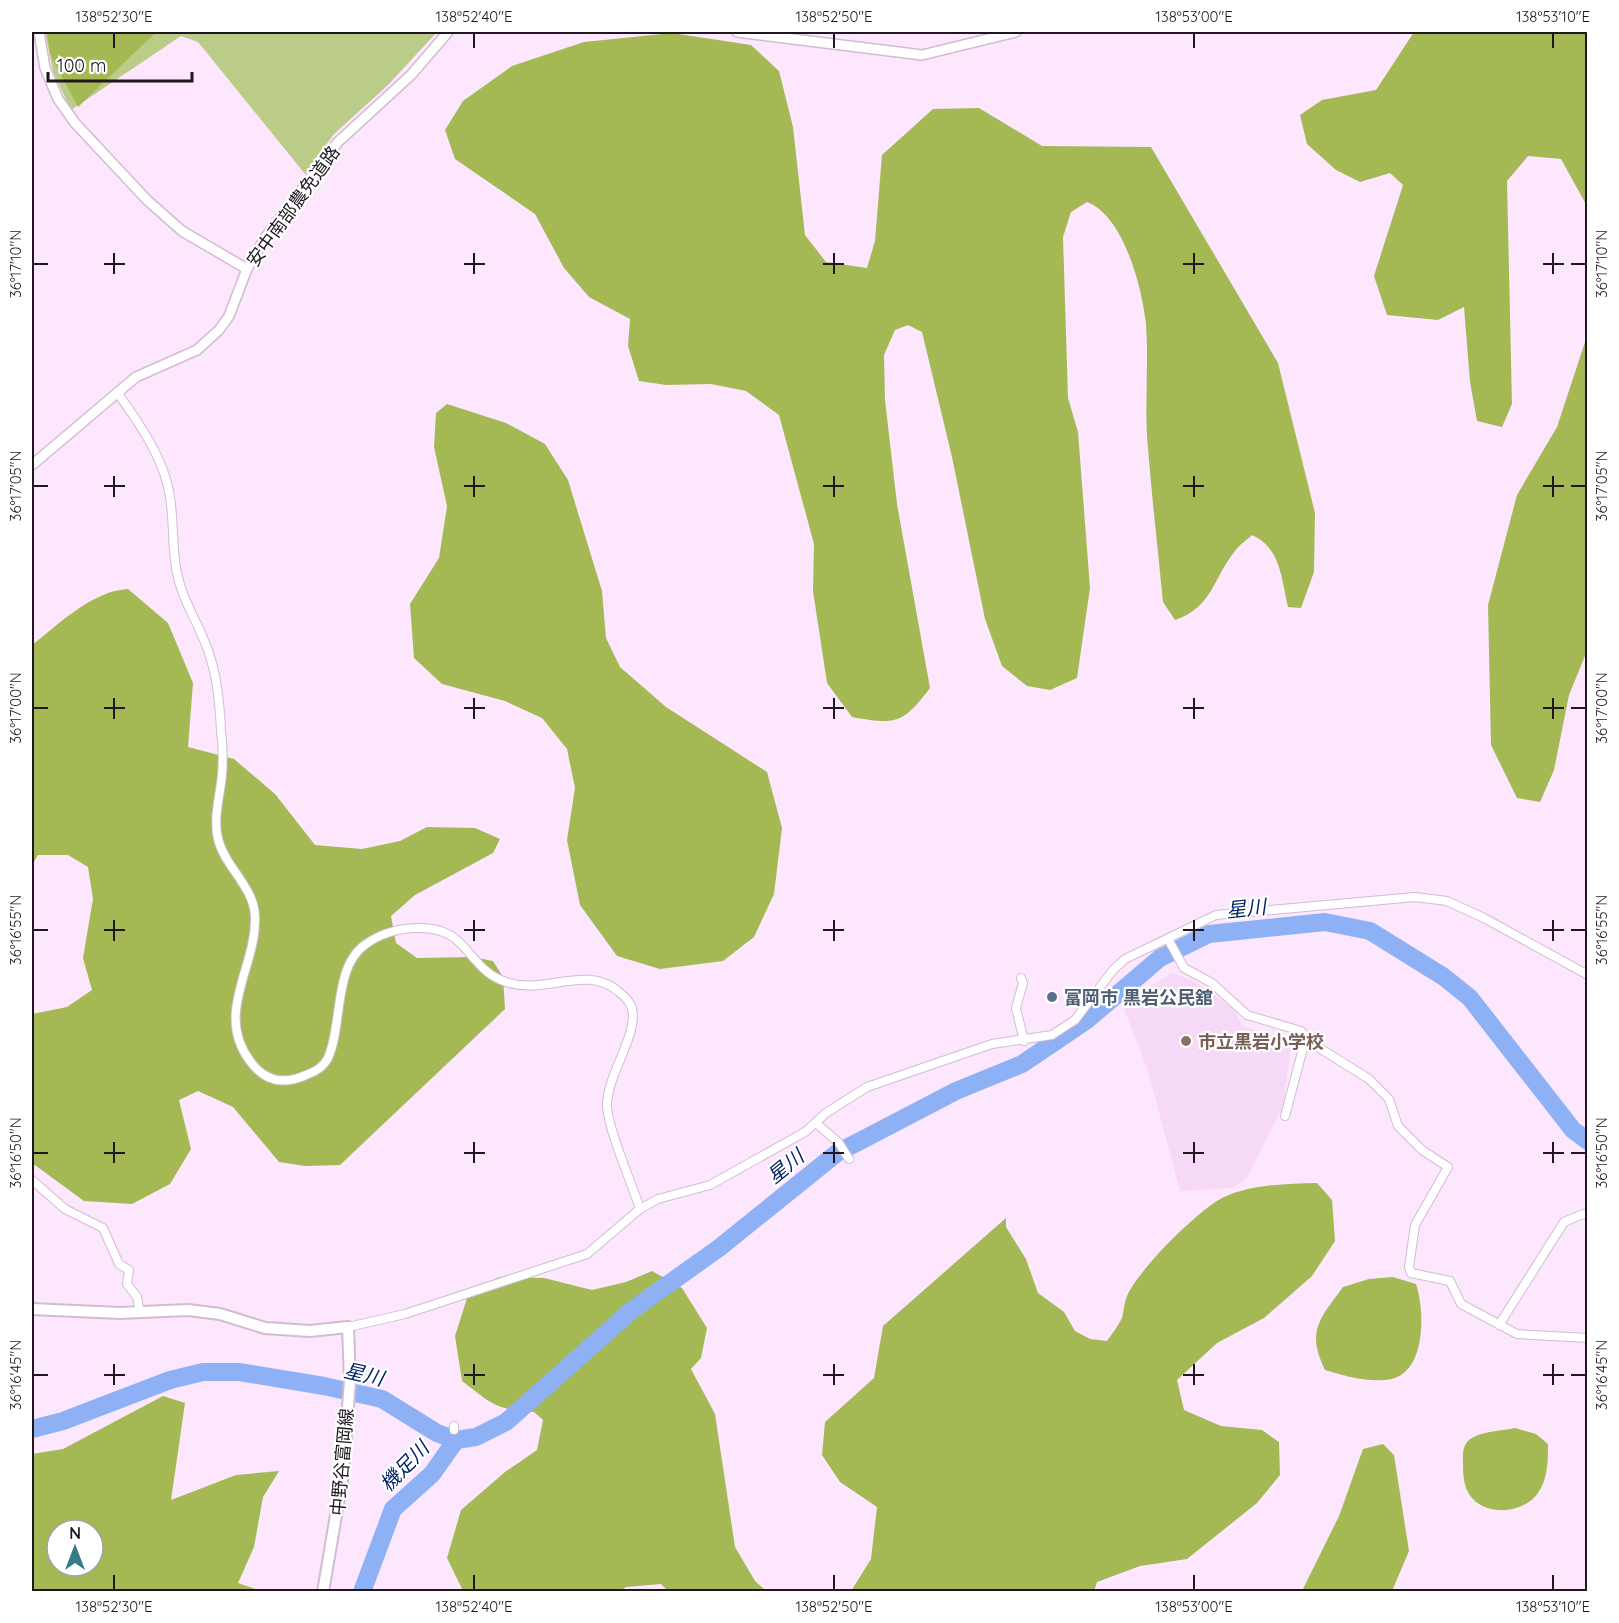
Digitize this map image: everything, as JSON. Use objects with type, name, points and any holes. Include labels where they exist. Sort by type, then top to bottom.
[{"type":"main road","points":[[32,1309],[140,1313],[204,1311],[278,1329],[310,1331],[348,1327]]},
{"type":"main road","name":"中野谷富岡線","points":[[323,1592],[343,1474],[350,1380],[351,1338],[348,1327]]},
{"type":"street","points":[[39,32],[45,68],[58,99],[75,123],[147,200],[182,231],[247,269]]},
{"type":"street","name":"安中南部農免道路","points":[[32,465],[136,377],[197,350],[219,330],[229,316],[247,269],[266,238],[339,142],[411,75],[448,32]]},
{"type":"street","points":[[737,32],[922,55],[1016,32]]},
{"type":"street","points":[[117,392],[143,428],[167,482],[176,571],[188,609],[201,632],[212,660],[222,734],[222,771],[216,820],[217,836],[223,854],[253,902],[255,914],[254,933],[235,1002],[234,1023],[246,1057],[256,1070],[272,1080],[289,1082],[314,1072],[327,1061],[343,984],[352,959],[364,945],[406,929],[431,928],[448,933],[460,942],[478,966],[489,975],[508,983],[555,985],[586,978],[605,981],[624,996],[632,1008],[632,1023],[610,1085],[607,1104],[640,1209]]},
{"type":"street","points":[[348,1327],[405,1314],[587,1254],[640,1209],[658,1199],[710,1185],[782,1146],[816,1123],[843,1100],[867,1087],[992,1044],[1052,1035],[1075,1020],[1113,970],[1125,959],[1169,941],[1216,915],[1415,897],[1447,901],[1587,975]]},
{"type":"street","points":[[1169,941],[1184,968],[1212,983],[1247,1015],[1301,1031],[1369,1079],[1389,1099],[1398,1126],[1422,1150],[1448,1167],[1415,1224],[1409,1267],[1411,1273],[1450,1281],[1461,1304],[1517,1334],[1587,1338]]},
{"type":"street","points":[[1021,978],[1023,983],[1016,1008],[1024,1041]]},
{"type":"street","points":[[1285,1116],[1306,1036]]},
{"type":"street","points":[[816,1123],[839,1143],[849,1159]]},
{"type":"street","points":[[32,1180],[65,1209],[103,1228],[119,1264],[129,1270],[127,1284],[137,1297],[140,1313]]},
{"type":"street","points":[[1499,1325],[1564,1222],[1583,1214],[1587,1215]]},
{"type":"shaded area","points":[[1172,973],[1196,982],[1235,1010],[1242,1026],[1292,1042],[1283,1106],[1248,1177],[1233,1188],[1180,1191],[1148,1071],[1124,1009],[1134,996]]},
{"type":"green space","points":[[45,32],[437,32],[388,85],[334,134],[305,174],[198,42],[181,36],[71,110],[53,72]]},
{"type":"green space","points":[[47,32],[156,32],[78,107],[50,54]]},
{"type":"green space","points":[[1414,32],[1587,32],[1587,206],[1561,159],[1528,156],[1507,181],[1512,404],[1502,427],[1477,421],[1470,382],[1464,307],[1438,320],[1387,315],[1374,276],[1403,185],[1390,173],[1360,182],[1336,170],[1307,144],[1300,115],[1322,100],[1376,90]]},
{"type":"green space","points":[[672,33],[751,45],[779,71],[793,127],[805,235],[826,262],[867,268],[875,241],[882,155],[933,109],[979,108],[1042,146],[1151,147],[1278,363],[1315,513],[1314,572],[1301,608],[1288,607],[1274,556],[1262,541],[1252,535],[1235,551],[1205,600],[1197,608],[1175,620],[1163,602],[1147,433],[1147,339],[1144,309],[1135,273],[1121,237],[1100,210],[1087,202],[1071,212],[1063,237],[1068,398],[1078,432],[1090,588],[1077,678],[1050,690],[1027,686],[1002,666],[985,619],[952,457],[922,332],[908,325],[895,330],[884,355],[885,400],[897,504],[930,688],[912,709],[897,719],[879,721],[852,717],[827,683],[813,591],[814,544],[779,415],[746,391],[711,384],[666,385],[639,381],[628,346],[630,319],[589,297],[564,268],[535,214],[455,159],[445,130],[463,101],[512,66],[584,42]]},
{"type":"green space","points":[[1587,336],[1587,651],[1569,695],[1554,770],[1540,802],[1517,798],[1491,745],[1488,605],[1517,495],[1557,427]]},
{"type":"green space","points":[[447,404],[506,423],[545,444],[568,480],[602,591],[606,638],[620,667],[666,707],[767,772],[782,828],[774,894],[754,937],[723,961],[660,969],[617,956],[580,905],[567,840],[575,788],[567,749],[542,718],[505,701],[442,684],[414,658],[410,604],[439,558],[447,506],[434,447],[436,413]]},
{"type":"green space","points":[[128,589],[168,623],[193,683],[188,747],[234,759],[275,794],[315,845],[362,849],[400,841],[427,827],[475,828],[500,839],[493,853],[415,895],[391,916],[396,943],[417,958],[473,957],[493,961],[503,977],[505,1009],[340,1165],[305,1166],[279,1162],[233,1107],[198,1091],[179,1100],[191,1149],[170,1184],[132,1204],[84,1201],[32,1163],[32,1014],[67,1007],[92,990],[83,958],[93,899],[88,867],[68,855],[38,855],[32,865],[32,645],[89,602],[115,591]]},
{"type":"green space","points":[[1317,1183],[1332,1200],[1335,1241],[1312,1276],[1264,1318],[1217,1343],[1177,1380],[1184,1410],[1221,1426],[1262,1430],[1279,1442],[1280,1475],[1257,1503],[1187,1559],[1140,1566],[1097,1582],[1094,1591],[851,1591],[871,1559],[877,1507],[840,1482],[822,1455],[825,1422],[874,1378],[883,1326],[1006,1218],[1006,1227],[1026,1259],[1038,1293],[1064,1312],[1075,1331],[1090,1339],[1107,1341],[1122,1318],[1127,1296],[1143,1271],[1169,1242],[1211,1205],[1233,1193],[1256,1187]]},
{"type":"green space","points":[[652,1271],[682,1288],[707,1328],[701,1358],[691,1369],[715,1414],[735,1547],[755,1581],[766,1591],[668,1591],[661,1584],[626,1587],[619,1592],[463,1591],[447,1558],[461,1510],[505,1472],[537,1450],[543,1420],[534,1412],[511,1410],[495,1404],[462,1381],[455,1336],[469,1292],[499,1277],[544,1278],[592,1290],[626,1282]]},
{"type":"green space","points":[[1393,1277],[1416,1284],[1419,1294],[1421,1332],[1419,1346],[1409,1367],[1401,1375],[1384,1380],[1363,1379],[1325,1370],[1319,1356],[1316,1335],[1322,1317],[1343,1287],[1369,1279]]},
{"type":"green space","points":[[163,1396],[185,1403],[171,1500],[236,1475],[279,1471],[263,1497],[254,1547],[238,1583],[261,1591],[32,1591],[32,1454],[63,1449]]},
{"type":"green space","points":[[1515,1428],[1536,1434],[1548,1444],[1544,1482],[1532,1499],[1516,1508],[1498,1510],[1480,1505],[1473,1499],[1466,1487],[1463,1469],[1464,1447],[1471,1438]]},
{"type":"green space","points":[[1383,1444],[1394,1455],[1409,1551],[1392,1591],[1302,1591],[1339,1516],[1363,1449]]},
{"type":"waterway","name":"星川","points":[[32,1429],[63,1421],[170,1380],[203,1372],[239,1372],[324,1386],[382,1399],[437,1433],[456,1440],[476,1437],[506,1422],[632,1310],[719,1248],[837,1153],[956,1091],[1022,1064],[1087,1020],[1160,958],[1209,934],[1325,922],[1370,931],[1444,977],[1470,998],[1573,1130],[1588,1141]]},
{"type":"waterway","name":"機足川","points":[[362,1592],[393,1509],[432,1474],[456,1440]]},
{"type":"place","name":"富岡市 黒岩公民舘","points":[[1052,997]]},
{"type":"place","name":"市立黒岩小学校","points":[[1186,1041]]}]
